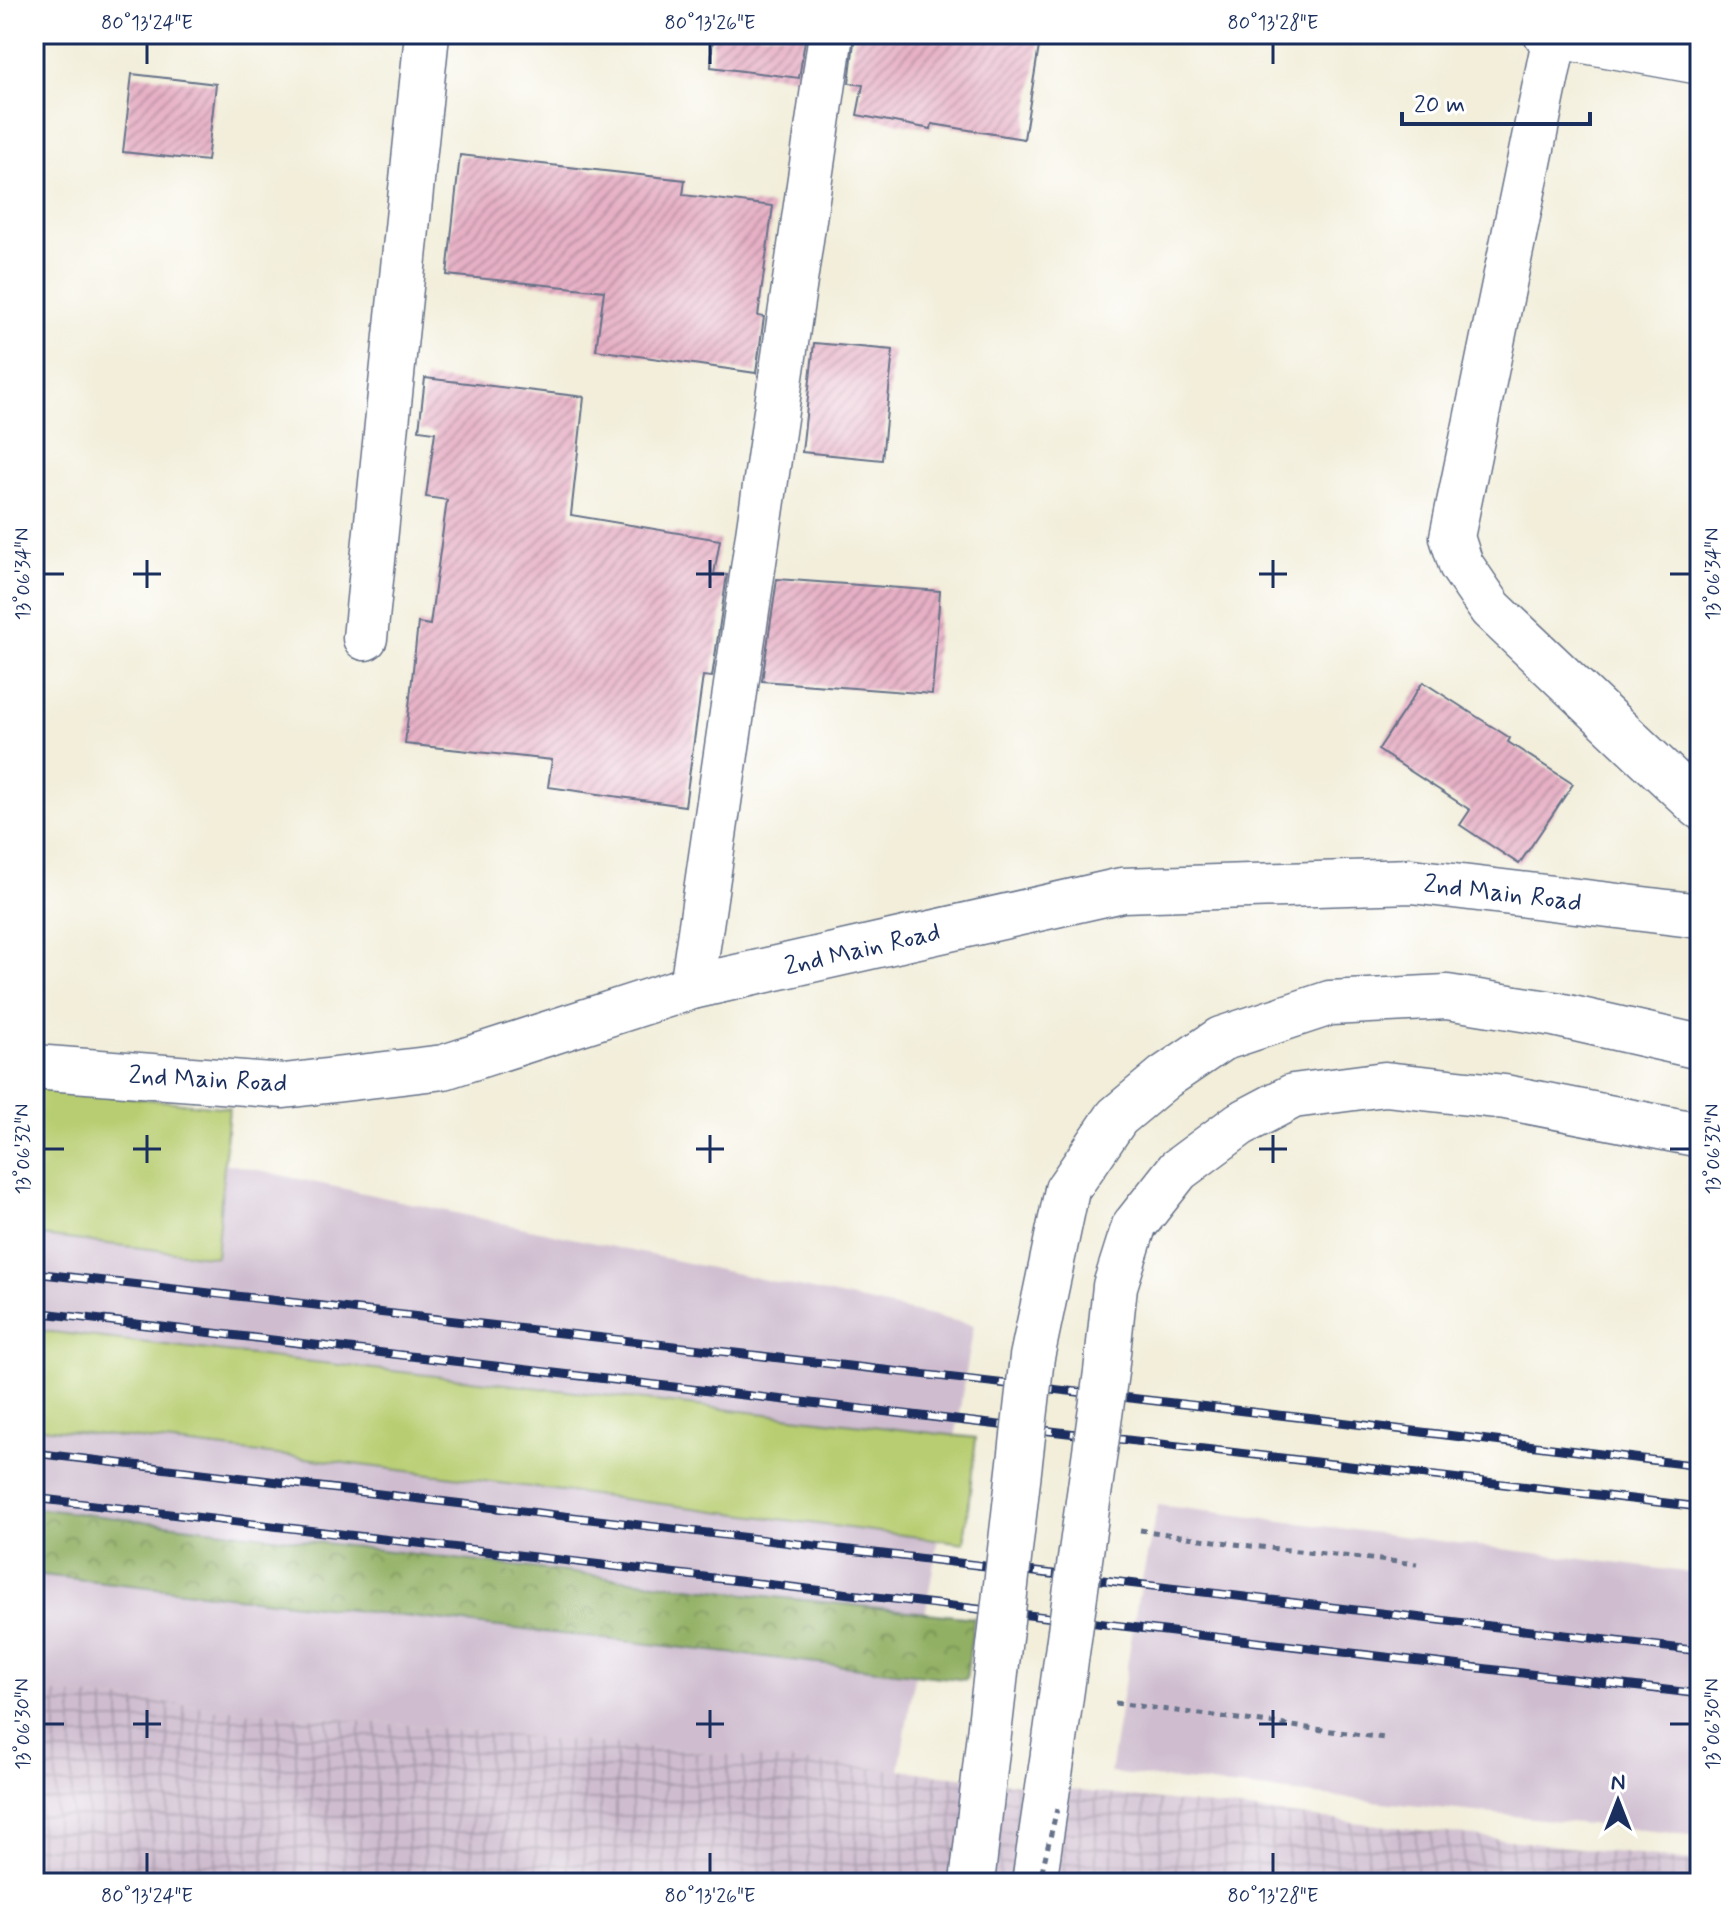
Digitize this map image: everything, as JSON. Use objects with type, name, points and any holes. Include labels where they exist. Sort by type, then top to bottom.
[{"type":"street","points":[[365,638],[427,34]]},
{"type":"street","points":[[692,987],[831,34]]},
{"type":"street","points":[[1700,62],[1550,35],[1452,537],[1461,565],[1491,609],[1700,807]]},
{"type":"street","name":"2nd Main Road","points":[[34,1067],[284,1086],[444,1067],[692,987],[1122,890],[1412,881],[1700,916]]},
{"type":"street","points":[[972,1883],[1032,1357],[1067,1190],[1117,1117],[1165,1077],[1221,1039],[1330,1003],[1447,997],[1554,1014],[1700,1047]]},
{"type":"street","points":[[1034,1883],[1104,1388],[1115,1286],[1134,1226],[1178,1170],[1240,1124],[1293,1096],[1385,1084],[1505,1097],[1700,1135]]},
{"type":"path","points":[[1136,1529],[1242,1545],[1417,1564]]},
{"type":"path","points":[[1113,1702],[1385,1738]]},
{"type":"shaded area","points":[[34,1142],[220,1162],[974,1325],[899,1770],[34,1691]]},
{"type":"shaded area","points":[[1158,1505],[1700,1574],[1700,1836],[1110,1773],[1137,1603]]},
{"type":"shaded area","points":[[34,1691],[899,1770],[1700,1862],[1700,1883],[34,1883]]},
{"type":"green space","points":[[34,1087],[229,1108],[216,1257],[34,1235]]},
{"type":"green space","points":[[34,1330],[976,1438],[964,1543],[322,1460],[34,1427]]},
{"type":"green space","points":[[34,1508],[746,1594],[974,1618],[966,1680],[34,1574]]},
{"type":"building","points":[[713,34],[806,34],[799,78],[711,67]]},
{"type":"building","points":[[855,34],[1041,34],[1024,139],[932,124],[931,129],[857,115],[863,85],[849,83]]},
{"type":"building","points":[[132,74],[216,84],[207,161],[123,152]]},
{"type":"building","points":[[460,155],[685,180],[683,195],[773,206],[758,316],[764,317],[756,373],[596,350],[604,291],[447,275]]},
{"type":"building","points":[[814,343],[893,350],[882,460],[802,452]]},
{"type":"building","points":[[425,378],[584,397],[571,515],[720,540],[714,574],[727,575],[712,677],[703,676],[685,806],[548,787],[552,760],[405,744],[418,623],[430,625],[447,500],[426,497],[435,432],[419,430]]},
{"type":"building","points":[[777,579],[940,591],[932,694],[762,681]]},
{"type":"building","points":[[1423,682],[1510,738],[1508,742],[1573,784],[1519,864],[1460,825],[1470,810],[1378,750]]},
{"type":"railway","points":[[34,1273],[1700,1466]]},
{"type":"railway","points":[[34,1312],[1700,1507]]},
{"type":"railway","points":[[34,1453],[1700,1651]]},
{"type":"railway","points":[[34,1498],[1700,1694]]}]
